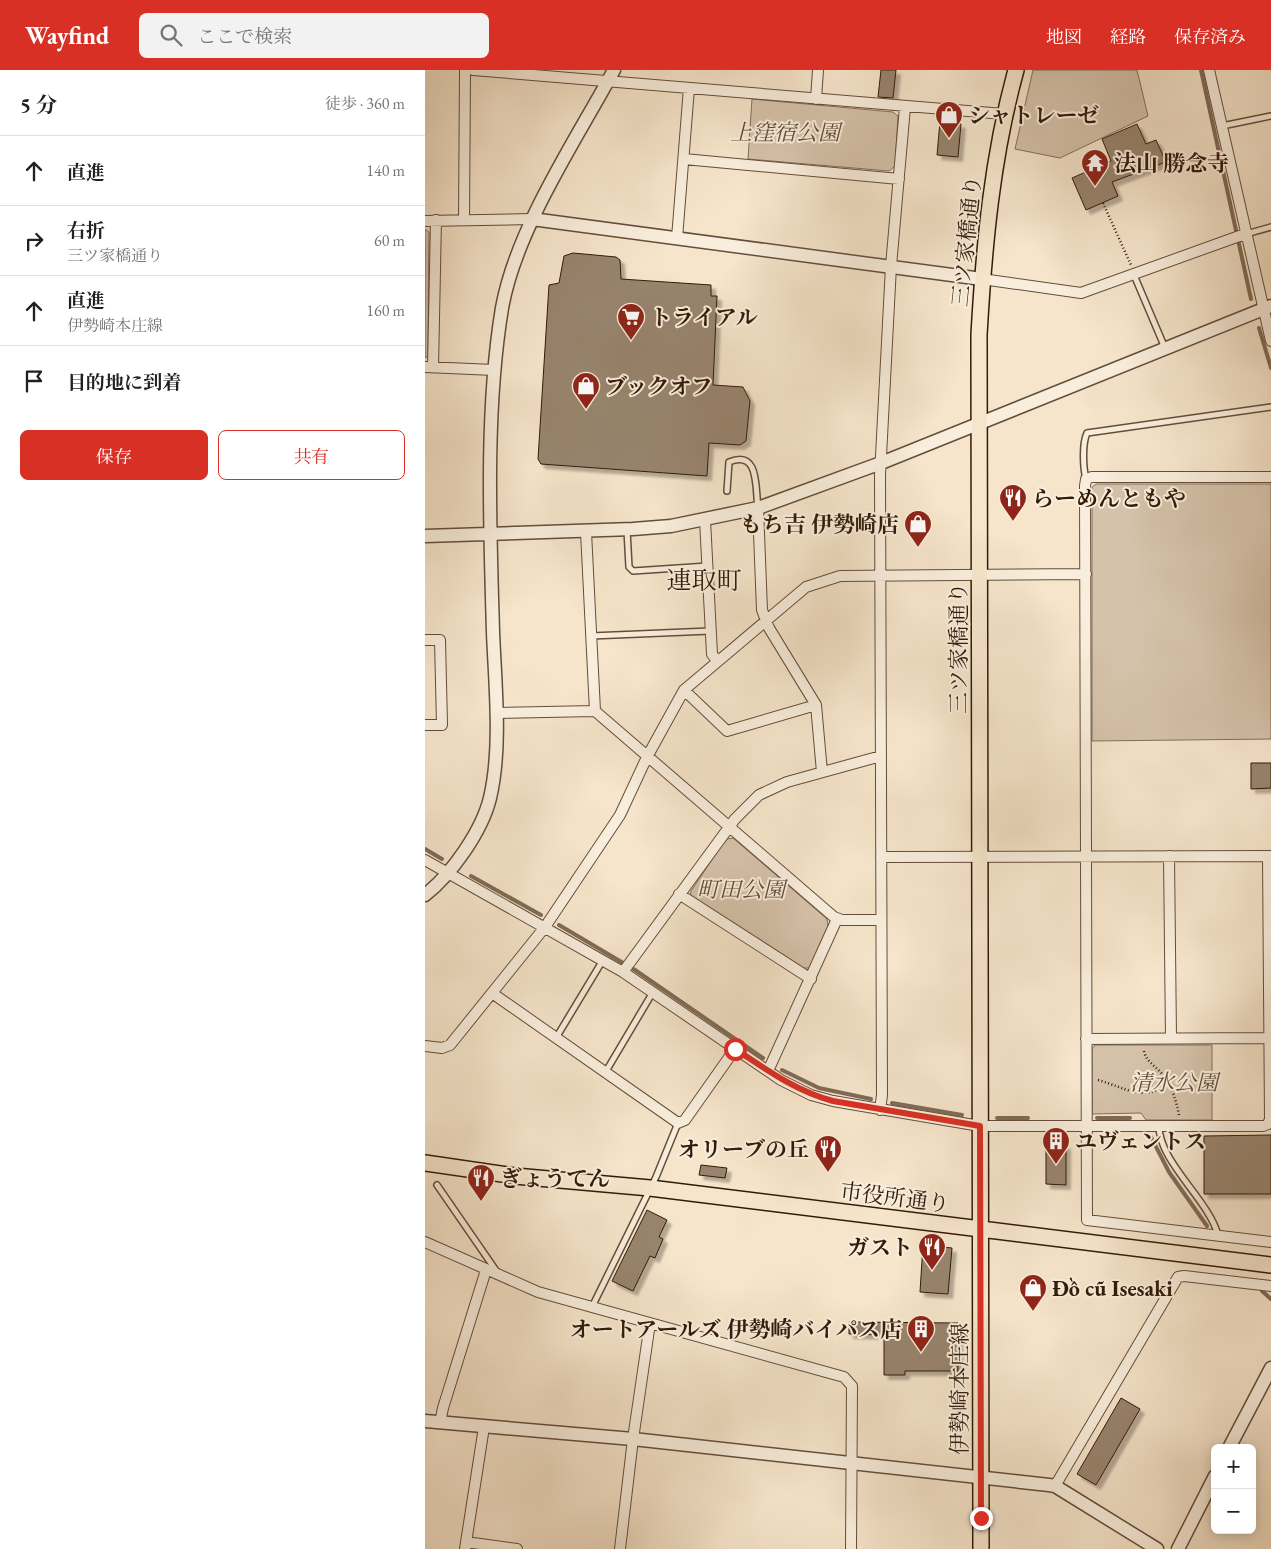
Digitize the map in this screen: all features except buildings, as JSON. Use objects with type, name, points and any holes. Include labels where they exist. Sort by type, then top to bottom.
[{"type":"main road","name":"三ツ家橋通り","points":[[979,1229],[979,335],[982,279],[990,199],[1004,114],[1016,70]]},
{"type":"main road","name":"市役所通り","points":[[425,1164],[515,1176],[650,1188],[1271,1265]]},
{"type":"main road","name":"伊勢崎本庄線","points":[[979,1229],[981,1549]]},
{"type":"street","points":[[464,220],[465,70]]},
{"type":"street","points":[[473,70],[611,76],[689,88],[1004,114]]},
{"type":"street","points":[[816,99],[818,70]]},
{"type":"street","points":[[1209,70],[1245,234],[1267,308],[1271,341]]},
{"type":"street","points":[[425,895],[448,874],[479,825],[490,800],[495,771],[496,713],[490,534],[494,370],[503,305],[532,219],[611,76]]},
{"type":"street","points":[[677,238],[689,88]]},
{"type":"street","points":[[880,1110],[882,1095],[881,463],[891,266],[905,107]]},
{"type":"street","points":[[684,158],[899,178]]},
{"type":"street","points":[[494,370],[429,367],[430,220],[532,219],[1081,293],[1245,234]]},
{"type":"street","points":[[425,536],[627,530],[705,520],[758,508],[881,463],[1267,308]]},
{"type":"street","points":[[1271,477],[1087,479],[1085,486],[1087,1220],[1271,1242]]},
{"type":"street","points":[[758,508],[762,610],[765,620],[816,705],[822,772]]},
{"type":"street","points":[[705,520],[710,631],[712,654],[717,661]]},
{"type":"street","points":[[586,532],[595,711]]},
{"type":"street","points":[[425,1046],[442,1048],[450,1045],[545,927],[619,815],[647,757],[684,690],[806,587],[816,582],[840,576],[1086,574]]},
{"type":"street","points":[[425,640],[440,640],[442,725],[425,725]]},
{"type":"street","points":[[684,690],[727,731],[816,705]]},
{"type":"street","points":[[496,713],[595,711],[837,919],[881,920]]},
{"type":"street","points":[[623,972],[729,827],[748,805],[779,784],[881,756]]},
{"type":"street","points":[[1169,856],[1171,1038]]},
{"type":"street","points":[[425,860],[623,972],[768,1071],[811,1095],[880,1110],[980,1126],[1269,1125],[1270,856],[881,858]]},
{"type":"street","points":[[679,894],[811,979]]},
{"type":"street","points":[[768,1071],[837,919]]},
{"type":"street","points":[[492,993],[605,1074],[678,1123],[685,1120],[735,1049]]},
{"type":"street","points":[[1086,1039],[1268,1038]]},
{"type":"street","points":[[425,1242],[538,1292],[844,1377],[852,1386],[850,1464],[851,1549]]},
{"type":"street","points":[[440,1423],[486,1270]]},
{"type":"street","points":[[1055,1486],[1178,1277],[1184,1276],[1271,1286]]},
{"type":"street","points":[[620,1549],[633,1439],[650,1323]]},
{"type":"street","points":[[1231,1444],[1271,1368]]},
{"type":"street","points":[[425,1421],[633,1439],[1055,1486],[1157,1549]]},
{"type":"street","points":[[484,1427],[466,1546],[517,1549]]},
{"type":"street","points":[[1178,1549],[1211,1484]]},
{"type":"lane","points":[[1221,126],[1271,116]]},
{"type":"lane","points":[[1245,234],[1271,227]]},
{"type":"lane","points":[[1134,275],[1165,349]]},
{"type":"lane","points":[[1087,479],[1084,472],[1085,438],[1087,433],[1271,407]]},
{"type":"lane","points":[[727,491],[729,462],[735,460],[747,462],[752,466],[755,474],[758,508]]},
{"type":"lane","points":[[627,530],[629,568],[633,571],[708,566]]},
{"type":"lane","points":[[591,636],[710,631]]},
{"type":"lane","points":[[557,1038],[603,960]]},
{"type":"lane","points":[[605,1074],[653,992]]},
{"type":"lane","points":[[592,1307],[677,1131],[678,1123]]},
{"type":"lane","points":[[1159,1126],[1159,1138],[1213,1222],[1218,1235]]},
{"type":"lane","points":[[437,1185],[497,1273]]},
{"type":"path","points":[[1103,203],[1134,275]]},
{"type":"path","points":[[1144,1051],[1147,1060],[1168,1084],[1175,1096],[1179,1115]]},
{"type":"path","points":[[1098,1080],[1135,1093],[1153,1093],[1168,1084]]},
{"type":"green space","points":[[1033,70],[1137,70],[1148,116],[1060,158],[1015,149]]},
{"type":"green space","name":"上窪宿公園","points":[[752,99],[893,112],[898,116],[895,166],[889,171],[748,159]]},
{"type":"green space","points":[[425,229],[429,232],[428,356],[425,358]]},
{"type":"green space","points":[[1096,484],[1271,484],[1271,739],[1092,741],[1092,487]]},
{"type":"green space","name":"町田公園","points":[[733,838],[827,919],[828,926],[810,968],[804,968],[690,897],[691,891],[726,839]]},
{"type":"green space","name":"清水公園","points":[[1095,1045],[1212,1045],[1212,1120],[1146,1120],[1141,1113],[1092,1114],[1092,1049]]},
{"type":"waterway","points":[[1201,70],[1251,299]]},
{"type":"waterway","points":[[1259,328],[1271,368]]},
{"type":"waterway","points":[[425,849],[442,859]]},
{"type":"waterway","points":[[471,876],[541,915]]},
{"type":"waterway","points":[[559,925],[635,970],[763,1058]]},
{"type":"waterway","points":[[782,1070],[819,1088],[871,1099]]},
{"type":"waterway","points":[[892,1103],[962,1115]]},
{"type":"waterway","points":[[997,1118],[1028,1118]]},
{"type":"waterway","points":[[1097,1118],[1130,1118]]},
{"type":"waterway","points":[[1151,1137],[1169,1172],[1207,1226]]},
{"type":"waterway","points":[[1262,1291],[1271,1299]]},
{"type":"place","name":"シャトレーゼ","points":[[949,139]]},
{"type":"place","name":"法山 勝念寺","points":[[1095,187]]},
{"type":"place","name":"トライアル","points":[[631,341]]},
{"type":"place","name":"ブックオフ","points":[[586,410]]},
{"type":"place","name":"らーめんともや","points":[[1013,522]]},
{"type":"place","name":"もち吉 伊勢崎店","points":[[918,548]]},
{"type":"place","name":"ユヴェントス","points":[[1056,1165]]},
{"type":"place","name":"オリーブの丘","points":[[828,1173]]},
{"type":"place","name":"ぎょうてん","points":[[481,1202]]},
{"type":"place","name":"ガスト","points":[[932,1271]]},
{"type":"place","name":"Đồ cũ Isesaki","points":[[1033,1312]]},
{"type":"place","name":"オートアールズ 伊勢崎バイパス店","points":[[921,1353]]},
{"type":"district","name":"連取町","points":[[704,580]]},
{"type":"route","points":[[735,1049],[781,1080],[811,1095],[880,1110],[980,1126],[981,1518]]}]
